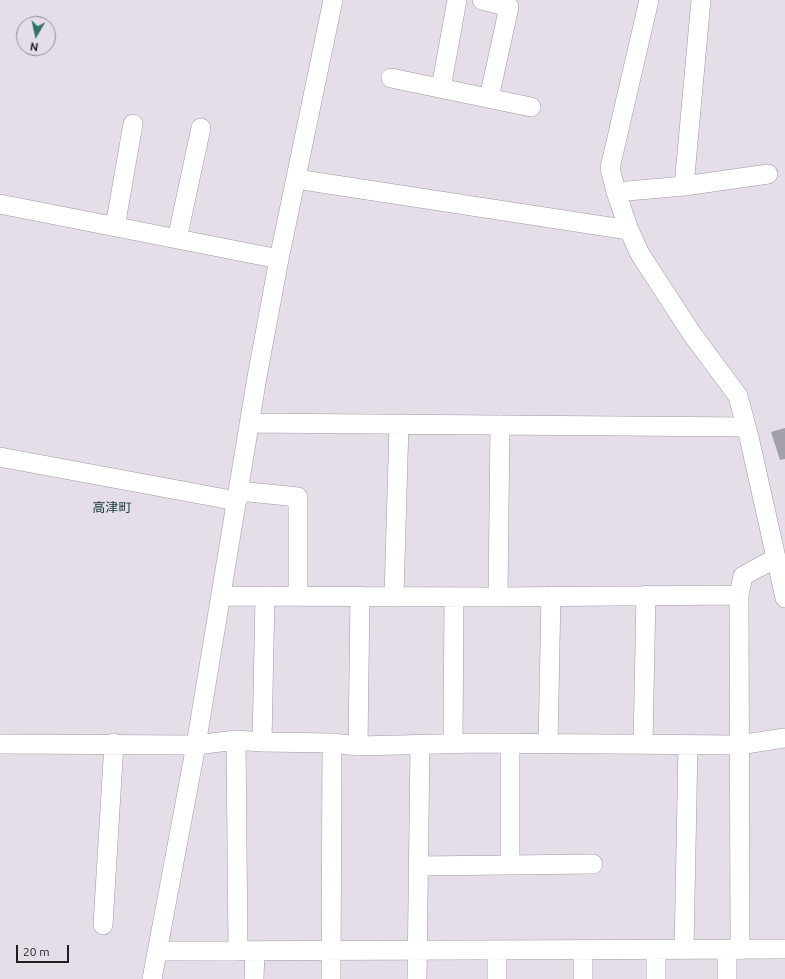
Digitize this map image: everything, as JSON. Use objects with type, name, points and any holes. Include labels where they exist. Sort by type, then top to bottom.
[{"type":"street","points":[[152,979],[196,745],[222,596],[249,423],[279,260],[333,0]]},
{"type":"street","points":[[441,88],[457,0]]},
{"type":"street","points":[[482,0],[509,7],[489,98]]},
{"type":"street","points":[[649,0],[610,168],[616,192],[629,230],[640,254],[692,334],[738,396],[785,598]]},
{"type":"street","points":[[684,186],[701,0]]},
{"type":"street","points":[[391,78],[531,107]]},
{"type":"street","points":[[115,227],[133,124]]},
{"type":"street","points":[[177,239],[201,128]]},
{"type":"street","points":[[616,192],[684,186],[768,174]]},
{"type":"street","points":[[296,179],[629,230]]},
{"type":"street","points":[[0,204],[279,260]]},
{"type":"street","points":[[249,423],[746,426]]},
{"type":"street","points":[[394,596],[399,424]]},
{"type":"street","points":[[498,597],[500,425]]},
{"type":"street","points":[[0,457],[238,496],[298,497],[298,596]]},
{"type":"street","points":[[727,979],[734,950],[739,745],[739,594],[743,576],[776,558]]},
{"type":"street","points":[[222,596],[498,597],[739,594]]},
{"type":"street","points":[[643,744],[646,595]]},
{"type":"street","points":[[262,742],[265,596]]},
{"type":"street","points":[[358,746],[360,596]]},
{"type":"street","points":[[548,744],[551,596]]},
{"type":"street","points":[[453,744],[454,597]]},
{"type":"street","points":[[0,744],[196,745],[236,740],[332,743],[358,746],[510,743],[739,745],[785,738]]},
{"type":"street","points":[[236,740],[246,951],[254,979]]},
{"type":"street","points":[[331,979],[332,743]]},
{"type":"street","points":[[510,743],[510,865]]},
{"type":"street","points":[[103,925],[114,744]]},
{"type":"street","points":[[417,979],[420,745]]},
{"type":"street","points":[[684,950],[688,745]]},
{"type":"street","points":[[419,866],[593,864]]},
{"type":"street","points":[[497,950],[497,979]]},
{"type":"street","points":[[583,950],[583,979]]},
{"type":"street","points":[[656,950],[656,979]]},
{"type":"street","points":[[158,951],[785,950]]},
{"type":"building","points":[[785,428],[785,459],[780,460],[771,432]]},
{"type":"district","name":"高津町","points":[[112,508]]}]
